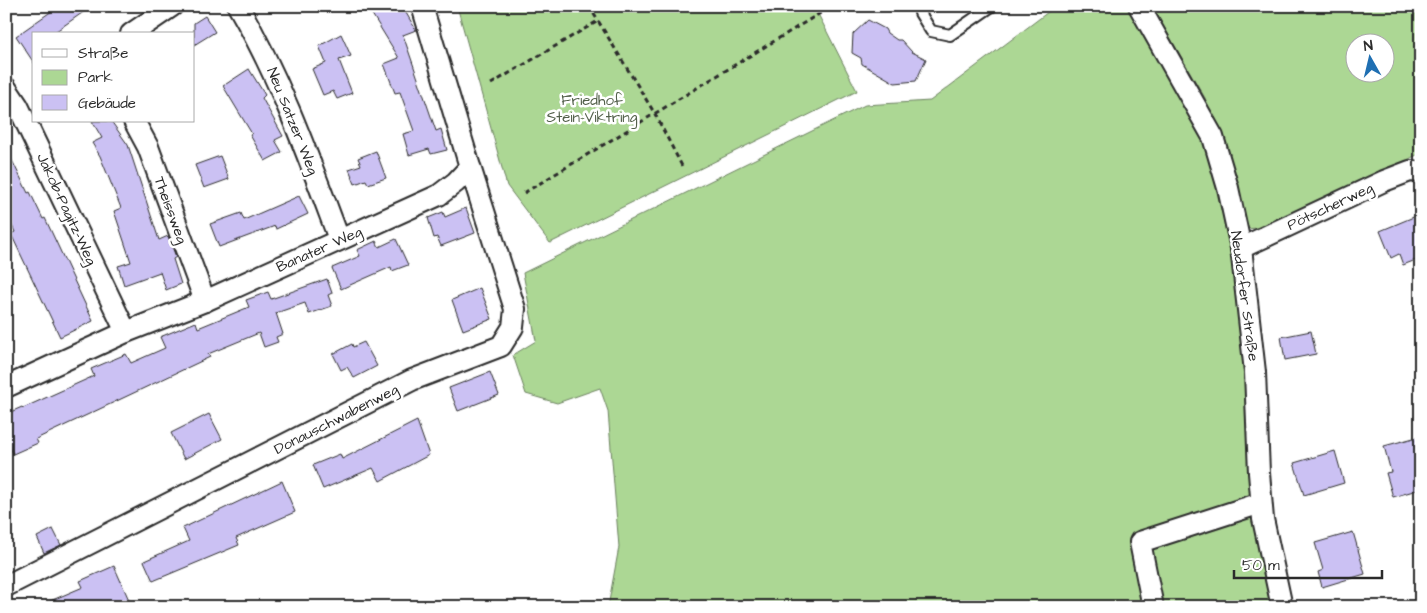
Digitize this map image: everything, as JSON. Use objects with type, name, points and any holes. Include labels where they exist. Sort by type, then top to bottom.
[{"type":"street","points":[[135,32],[172,6]]},
{"type":"street","name":"Neu Satzer Weg","points":[[238,6],[259,42],[288,104],[339,239]]},
{"type":"street","points":[[422,6],[470,167]]},
{"type":"street","name":"Neudorfer Straße","points":[[1139,6],[1213,137],[1228,188],[1241,248],[1255,372],[1262,504],[1268,551],[1282,607]]},
{"type":"street","name":"Jakob-Pagitz-Weg","points":[[6,88],[26,101],[32,115]]},
{"type":"street","name":"Jakob-Pagitz-Weg","points":[[35,122],[126,332]]},
{"type":"street","name":"Theissweg","points":[[135,122],[148,147],[205,301]]},
{"type":"street","name":"Banater Weg","points":[[6,387],[126,332],[205,301],[339,239],[439,196],[470,167]]},
{"type":"street","name":"Donauschwabenweg","points":[[6,586],[412,380],[501,346],[513,327],[515,309],[470,167]]},
{"type":"street","name":"Pötscherweg","points":[[1241,248],[1384,181],[1410,171],[1421,172]]},
{"type":"street","points":[[1153,607],[1140,542],[1262,504]]},
{"type":"lane","points":[[921,6],[920,13],[930,31],[950,34],[992,6]]},
{"type":"path","points":[[589,6],[654,114],[683,168]]},
{"type":"path","points":[[823,6],[827,9]]},
{"type":"path","points":[[524,193],[832,6]]},
{"type":"path","points":[[491,84],[598,21]]},
{"type":"green space","name":"Friedhof Stein-Viktring","points":[[457,6],[810,6],[817,12],[857,91],[550,243],[507,186]]},
{"type":"green space","points":[[1056,6],[1131,6],[1190,103],[1219,180],[1240,295],[1272,607],[608,607],[619,547],[608,411],[600,388],[557,403],[526,394],[513,355],[536,341],[523,273],[865,105],[930,101]]},
{"type":"green space","points":[[1152,6],[1421,6],[1421,153],[1274,226],[1247,229],[1224,144],[1205,98]]},
{"type":"building","points":[[59,6],[92,6],[55,32],[32,32],[32,60],[16,36]]},
{"type":"building","points":[[367,6],[402,6],[416,30],[403,35],[436,131],[441,129],[447,150],[431,154],[429,149],[409,155],[403,134],[414,131],[400,92],[395,93],[384,64],[399,58]]},
{"type":"building","points":[[205,16],[215,32],[195,44],[194,23]]},
{"type":"building","points":[[868,20],[885,29],[887,33],[897,40],[901,40],[912,52],[926,59],[916,81],[895,83],[862,64],[861,58],[852,53],[853,34]]},
{"type":"building","points":[[341,34],[351,56],[339,60],[352,93],[337,99],[333,91],[323,95],[312,69],[326,63],[319,46]]},
{"type":"building","points":[[249,69],[265,95],[262,98],[283,136],[275,140],[282,152],[265,161],[250,135],[252,134],[223,86]]},
{"type":"building","points":[[93,122],[112,122],[128,145],[159,240],[168,236],[176,257],[173,259],[181,284],[166,290],[160,272],[124,285],[118,266],[131,262],[114,211],[121,208],[100,156],[92,143],[102,138]]},
{"type":"building","points":[[6,148],[28,193],[30,192],[43,219],[45,218],[93,321],[60,337],[11,234],[15,232],[6,213]]},
{"type":"building","points":[[376,151],[386,178],[368,184],[366,180],[355,184],[349,169],[361,165],[358,158]]},
{"type":"building","points":[[220,156],[229,179],[204,188],[195,165]]},
{"type":"building","points":[[299,196],[308,214],[276,229],[275,226],[219,247],[210,224],[241,213],[244,220]]},
{"type":"building","points":[[466,208],[475,233],[441,246],[437,237],[434,238],[428,218],[443,212],[445,217]]},
{"type":"building","points":[[1416,216],[1421,228],[1421,258],[1403,265],[1399,254],[1391,258],[1380,231]]},
{"type":"building","points":[[396,239],[408,265],[392,271],[391,267],[341,289],[332,268],[360,256],[357,250],[376,241],[379,247]]},
{"type":"building","points":[[327,279],[332,293],[328,295],[332,306],[309,314],[305,303],[276,313],[283,334],[276,337],[278,342],[264,347],[259,333],[208,354],[210,357],[36,439],[38,443],[13,454],[6,438],[6,414],[94,376],[91,369],[126,354],[131,363],[165,348],[160,337],[196,322],[198,328],[249,307],[246,300],[268,292],[271,299]]},
{"type":"building","points":[[480,288],[492,319],[463,330],[452,300]]},
{"type":"building","points":[[1311,331],[1316,354],[1285,360],[1281,337]]},
{"type":"building","points":[[364,342],[377,366],[354,378],[347,367],[341,370],[333,354],[352,344],[353,347]]},
{"type":"building","points":[[490,372],[499,395],[458,411],[449,388]]},
{"type":"building","points":[[209,414],[222,439],[184,459],[171,433]]},
{"type":"building","points":[[417,421],[429,455],[380,481],[373,468],[323,489],[313,465],[340,454],[342,459]]},
{"type":"building","points":[[1421,436],[1421,464],[1415,465],[1421,485],[1416,486],[1417,490],[1393,497],[1386,473],[1391,472],[1384,446]]},
{"type":"building","points":[[1335,451],[1344,483],[1304,495],[1294,463]]},
{"type":"building","points":[[282,481],[295,512],[236,538],[239,545],[153,581],[144,561],[189,541],[183,528]]},
{"type":"building","points":[[53,529],[61,545],[44,553],[37,537]]},
{"type":"building","points":[[1353,532],[1365,574],[1322,587],[1318,572],[1323,570],[1315,543]]},
{"type":"building","points":[[114,566],[129,600],[113,607],[36,607],[83,587],[80,581]]}]
